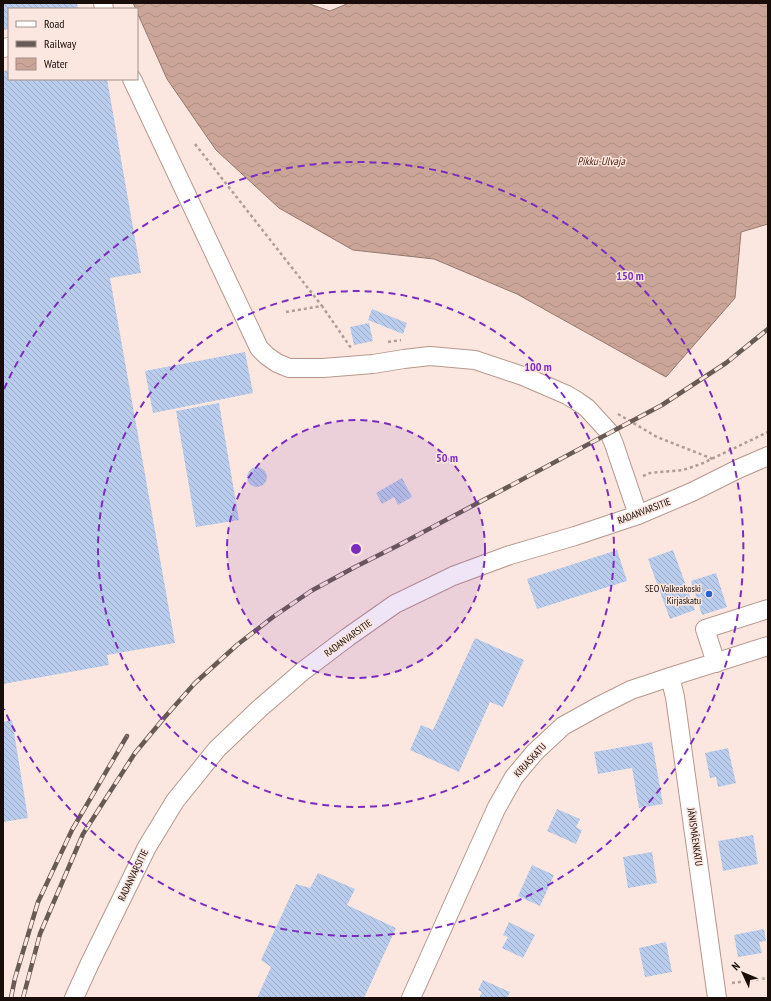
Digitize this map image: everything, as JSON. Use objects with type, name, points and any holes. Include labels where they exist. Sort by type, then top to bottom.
[{"type":"street","points":[[132,80],[259,348],[276,364],[289,368],[324,368],[373,364],[430,356],[475,360],[523,376],[567,395],[577,401],[587,408],[609,432],[638,515]]},
{"type":"street","name":"RADANVARSITIE","points":[[74,998],[147,847],[175,801],[217,749],[259,709],[303,671],[348,636],[395,604],[453,576],[510,555],[575,536],[638,515],[692,492],[768,456]]},
{"type":"street","points":[[716,663],[705,629],[768,610]]},
{"type":"street","name":"KIRJASKATU","points":[[411,998],[496,809],[514,777],[535,752],[563,726],[599,706],[625,694],[670,677],[768,646]]},
{"type":"street","name":"JÄNISMÄENKATU","points":[[670,677],[675,697],[716,991]]},
{"type":"path","points":[[195,144],[322,306],[352,350]]},
{"type":"path","points":[[286,312],[322,306]]},
{"type":"path","points":[[612,411],[657,437],[713,459]]},
{"type":"path","points":[[627,483],[650,473],[683,470],[701,464],[768,432]]},
{"type":"path","points":[[716,991],[768,978]]},
{"type":"water","name":"Pikku-Ulvaja","points":[[133,3],[307,3],[330,11],[349,3],[768,3],[768,224],[741,232],[735,298],[666,377],[517,294],[434,259],[353,250],[279,208],[216,150],[167,79],[138,14],[138,8],[136,8]]},
{"type":"building","points":[[3,3],[77,3],[78,8],[8,8],[8,29],[3,30]]},
{"type":"building","points":[[8,70],[8,80],[107,80],[141,273],[110,278],[175,643],[107,655],[109,665],[3,684],[3,71]]},
{"type":"building","points":[[372,309],[407,323],[403,334],[368,320]]},
{"type":"building","points":[[369,323],[373,341],[354,345],[350,327]]},
{"type":"building","points":[[245,352],[253,393],[153,413],[145,371]]},
{"type":"building","points":[[219,403],[239,520],[196,527],[176,411]]},
{"type":"building","points":[[257,467],[264,470],[267,477],[264,484],[257,487],[250,484],[247,477],[250,470]]},
{"type":"building","points":[[402,478],[412,497],[398,505],[394,497],[382,504],[376,493]]},
{"type":"building","points":[[617,550],[627,581],[537,609],[527,579]]},
{"type":"building","points":[[673,550],[695,610],[670,619],[648,559]]},
{"type":"building","points":[[716,573],[727,607],[702,615],[691,581]]},
{"type":"building","points":[[475,638],[524,660],[503,707],[490,702],[459,772],[410,750],[421,725],[433,730]]},
{"type":"building","points":[[12,720],[28,818],[3,822],[3,722]]},
{"type":"building","points":[[652,742],[663,804],[639,808],[632,768],[598,774],[594,752]]},
{"type":"building","points":[[728,748],[736,783],[718,787],[716,777],[710,778],[705,753]]},
{"type":"building","points":[[557,809],[580,819],[576,827],[582,830],[576,844],[547,831]]},
{"type":"building","points":[[753,835],[758,864],[723,871],[718,841]]},
{"type":"building","points":[[652,852],[657,883],[628,888],[623,857]]},
{"type":"building","points":[[532,865],[554,875],[540,906],[518,896]]},
{"type":"building","points":[[318,873],[355,889],[347,905],[396,928],[364,998],[257,998],[271,967],[261,960],[296,884],[310,888]]},
{"type":"building","points":[[509,922],[535,935],[523,958],[502,948],[508,937],[503,935]]},
{"type":"building","points":[[764,929],[766,941],[759,942],[762,953],[738,957],[734,935]]},
{"type":"building","points":[[666,942],[672,972],[645,977],[639,948]]},
{"type":"building","points":[[483,980],[510,992],[507,998],[479,998],[482,992],[478,990]]},
{"type":"railway","points":[[23,998],[40,934],[83,834],[135,753],[195,683],[237,645],[273,617],[311,591],[662,405],[726,363],[768,329]]},
{"type":"railway","points":[[11,998],[15,978],[38,902],[72,830],[127,736]]},
{"type":"place","name":"SEO Valkeakoski Kirjaskatu","points":[[709,594]]}]
